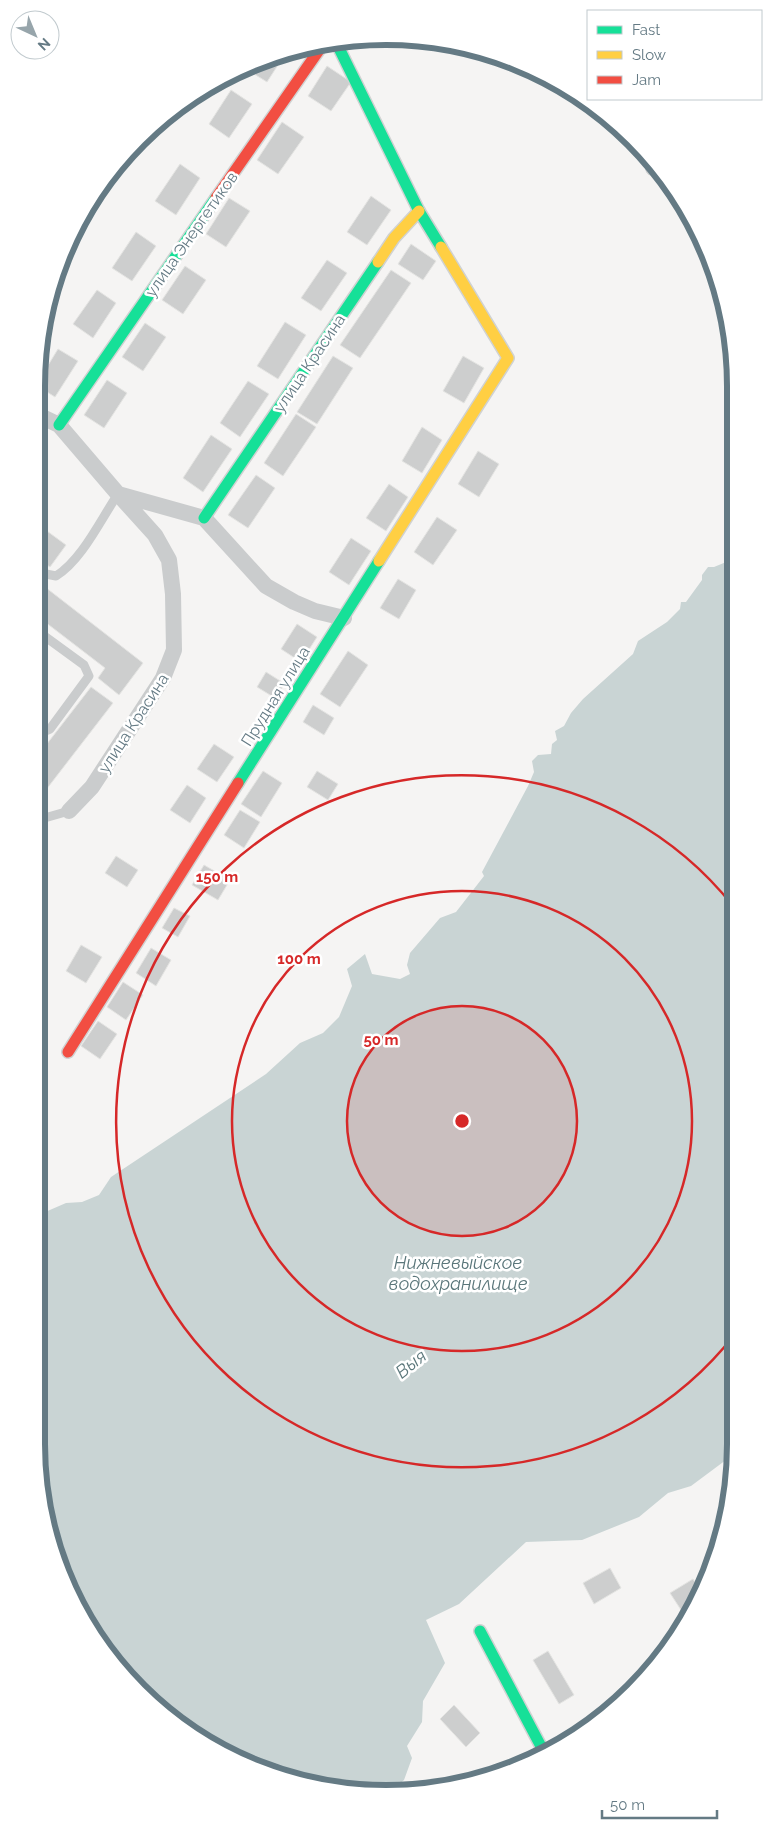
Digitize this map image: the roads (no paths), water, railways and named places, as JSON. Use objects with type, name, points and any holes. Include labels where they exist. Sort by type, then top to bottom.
[{"type":"street","points":[[339,48],[419,211]]},
{"type":"street","name":"улица Энергетиков","points":[[59,425],[318,52]]},
{"type":"street","name":"Прудная улица","points":[[68,1052],[508,358],[419,211]]},
{"type":"street","name":"улица Красина","points":[[204,518],[394,238],[419,211]]},
{"type":"street","points":[[45,418],[59,425]]},
{"type":"street","name":"улица Красина","points":[[59,425],[155,535],[169,560],[173,594],[174,650],[163,678],[92,786],[69,811]]},
{"type":"street","points":[[118,494],[204,518],[266,586],[308,608],[344,618]]},
{"type":"street","points":[[480,1631],[542,1747]]},
{"type":"lane","points":[[45,574],[56,576],[75,560],[118,494]]},
{"type":"lane","points":[[45,637],[84,665],[89,676],[50,729],[45,731]]},
{"type":"lane","points":[[45,817],[69,811]]},
{"type":"water","name":"Нижневыйское водохранилище","points":[[727,562],[726,1460],[691,1486],[668,1493],[639,1517],[582,1540],[526,1542],[459,1604],[426,1620],[445,1663],[423,1701],[422,1722],[407,1746],[412,1758],[404,1780],[399,1784],[341,1782],[276,1767],[235,1750],[197,1728],[178,1715],[145,1685],[115,1652],[102,1633],[80,1595],[71,1574],[63,1554],[52,1511],[46,1466],[45,1212],[66,1203],[82,1202],[99,1195],[111,1177],[266,1074],[300,1043],[323,1033],[339,1017],[352,986],[347,969],[365,954],[372,974],[400,979],[410,974],[407,965],[410,953],[440,918],[456,912],[484,876],[482,872],[534,772],[532,761],[538,755],[551,754],[552,744],[557,740],[555,731],[564,726],[571,713],[583,699],[633,654],[638,641],[667,622],[680,609],[681,602],[686,602],[702,580],[702,575],[708,567],[714,567]]},
{"type":"water label","name":"Выя","points":[[411,1364]]}]
